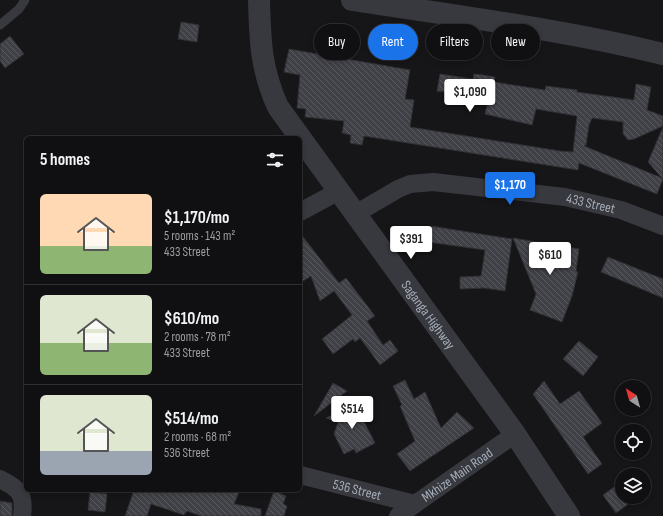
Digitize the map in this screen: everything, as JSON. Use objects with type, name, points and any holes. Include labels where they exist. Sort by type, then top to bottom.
[{"type":"street","name":"Saganga Highway","points":[[259,0],[260,40],[268,85],[278,107],[299,136]]},
{"type":"street","points":[[352,0],[430,6],[561,33],[615,42],[663,54]]},
{"type":"street","name":"Saganga Highway","points":[[302,140],[357,213],[515,434],[569,516]]},
{"type":"street","name":"433 Street","points":[[357,213],[398,189],[410,184],[433,182],[565,197],[621,210],[663,226]]},
{"type":"street","points":[[302,211],[339,191]]},
{"type":"street","name":"Mkhize Main Road","points":[[398,516],[515,434]]},
{"type":"street","name":"536 Street","points":[[302,476],[415,504]]},
{"type":"street","points":[[0,479],[13,486],[22,496],[24,503],[22,516]]},
{"type":"lane","points":[[0,25],[19,9],[25,0]]},
{"type":"building","points":[[181,22],[199,25],[197,42],[178,39]]},
{"type":"building","points":[[10,36],[24,54],[5,68],[0,61],[0,44]]},
{"type":"building","points":[[289,49],[314,53],[314,60],[352,60],[410,70],[405,99],[414,100],[410,127],[573,152],[577,116],[536,109],[532,125],[485,114],[489,98],[437,91],[440,74],[473,79],[474,74],[483,75],[495,77],[494,82],[545,90],[546,86],[634,100],[636,84],[651,87],[647,110],[663,116],[663,126],[634,139],[628,140],[623,134],[623,122],[592,118],[589,125],[586,145],[584,146],[662,178],[648,162],[663,127],[663,179],[657,194],[579,163],[578,170],[364,136],[362,145],[350,143],[351,135],[342,133],[344,121],[305,117],[306,109],[297,108],[300,75],[284,72]]},
{"type":"building","points":[[431,226],[512,239],[505,291],[484,288],[460,289],[460,277],[481,276],[485,250],[428,242]]},
{"type":"building","points":[[302,236],[339,283],[346,278],[375,316],[367,321],[383,345],[390,340],[398,351],[380,365],[360,338],[355,342],[353,339],[333,354],[322,339],[352,315],[334,291],[320,301],[311,276],[302,282]]},
{"type":"building","points":[[513,238],[579,249],[576,271],[578,272],[572,296],[562,322],[530,310],[536,294]]},
{"type":"building","points":[[608,257],[663,279],[663,298],[601,272]]},
{"type":"building","points":[[579,341],[598,357],[583,376],[563,359]]},
{"type":"building","points":[[405,380],[414,399],[425,392],[441,428],[457,412],[474,428],[410,471],[397,454],[415,441],[400,406],[402,405],[393,386]]},
{"type":"building","points":[[544,381],[560,404],[579,391],[602,423],[583,437],[602,464],[588,474],[533,394]]},
{"type":"building","points":[[333,383],[347,391],[314,416]]},
{"type":"building","points":[[355,404],[375,443],[356,453],[354,449],[344,454],[334,434],[338,422],[326,418]]},
{"type":"building","points":[[615,486],[615,504],[628,504],[616,513],[603,495]]},
{"type":"building","points":[[90,492],[107,494],[105,512],[88,510]]},
{"type":"building","points":[[133,492],[239,492],[234,504],[261,509],[261,516],[201,516],[187,511],[184,515],[151,504],[147,516],[125,516]]},
{"type":"building","points":[[274,492],[286,496],[283,504],[287,506],[284,516],[265,516]]},
{"type":"building","points":[[0,501],[12,503],[12,516],[0,516]]}]
